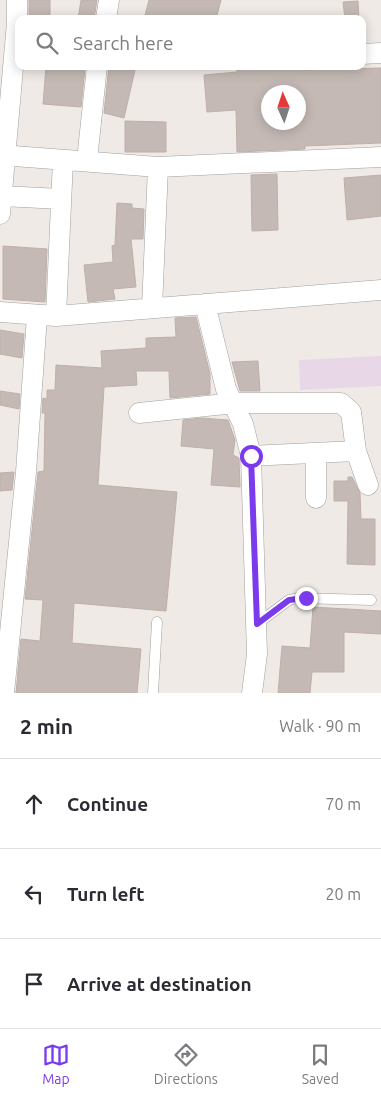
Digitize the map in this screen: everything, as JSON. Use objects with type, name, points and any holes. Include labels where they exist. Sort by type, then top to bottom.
[{"type":"street","points":[[16,0],[8,22],[1,205],[61,199]]},
{"type":"street","points":[[107,15],[109,0]]},
{"type":"street","points":[[366,54],[381,53]]},
{"type":"street","points":[[87,160],[97,70]]},
{"type":"street","points":[[3,156],[87,160],[158,167],[381,157]]},
{"type":"street","points":[[4,693],[26,472],[61,199],[63,160]]},
{"type":"street","points":[[152,308],[158,167]]},
{"type":"street","points":[[0,312],[46,316],[381,290]]},
{"type":"street","points":[[205,304],[226,389],[235,403],[251,456],[257,624],[257,654],[252,693]]},
{"type":"street","points":[[138,413],[235,403],[341,403],[351,412],[356,451],[368,485]]},
{"type":"street","points":[[251,456],[356,451]]},
{"type":"street","points":[[316,453],[316,498]]},
{"type":"lane","points":[[257,624],[289,600],[297,598],[371,600]]},
{"type":"lane","points":[[152,693],[157,622]]},
{"type":"shaded area","points":[[381,356],[381,386],[300,390],[299,360]]},
{"type":"building","points":[[29,0],[50,0],[50,15],[29,15]]},
{"type":"building","points":[[81,0],[97,0],[95,15],[79,15]]},
{"type":"building","points":[[149,0],[221,0],[217,15],[145,15]]},
{"type":"building","points":[[358,1],[359,15],[345,15],[343,2]]},
{"type":"building","points":[[366,68],[381,68],[381,143],[305,146],[305,149],[237,152],[236,110],[207,112],[204,75],[237,72],[237,70],[366,70]]},
{"type":"building","points":[[46,70],[85,70],[81,107],[43,104]]},
{"type":"building","points":[[109,70],[135,70],[124,118],[104,113]]},
{"type":"building","points":[[125,121],[166,122],[166,152],[125,152]]},
{"type":"building","points":[[277,174],[278,230],[252,231],[251,175]]},
{"type":"building","points":[[381,175],[381,216],[347,220],[344,178]]},
{"type":"building","points":[[117,203],[132,204],[132,208],[144,209],[143,239],[131,239],[136,287],[113,289],[115,299],[88,302],[84,265],[113,262],[112,246],[115,245]]},
{"type":"building","points":[[3,246],[47,249],[45,302],[3,299]]},
{"type":"building","points":[[196,317],[210,374],[210,394],[170,398],[169,371],[136,371],[137,385],[104,387],[98,485],[177,492],[166,611],[74,603],[72,643],[141,649],[137,693],[16,693],[21,639],[40,641],[43,600],[25,599],[38,472],[44,471],[45,413],[42,413],[43,398],[47,399],[47,390],[55,390],[56,365],[102,368],[101,351],[146,348],[146,338],[176,337],[175,318]]},
{"type":"building","points":[[0,330],[24,334],[22,358],[0,354]]},
{"type":"building","points":[[258,361],[260,391],[240,391],[232,362]]},
{"type":"building","points":[[0,391],[20,394],[19,409],[0,405]]},
{"type":"building","points":[[202,418],[228,420],[235,440],[233,455],[239,458],[240,487],[211,485],[214,449],[181,446],[183,420]]},
{"type":"building","points":[[14,472],[12,490],[0,491],[0,473]]},
{"type":"building","points":[[348,477],[352,477],[360,493],[361,519],[375,519],[375,565],[347,564],[348,501],[334,501],[334,481],[348,481]]},
{"type":"building","points":[[313,607],[381,611],[381,634],[344,632],[344,672],[312,672],[310,693],[278,693],[282,646],[310,648]]},
{"type":"route","points":[[251,456],[257,624],[289,600],[306,598]]}]
